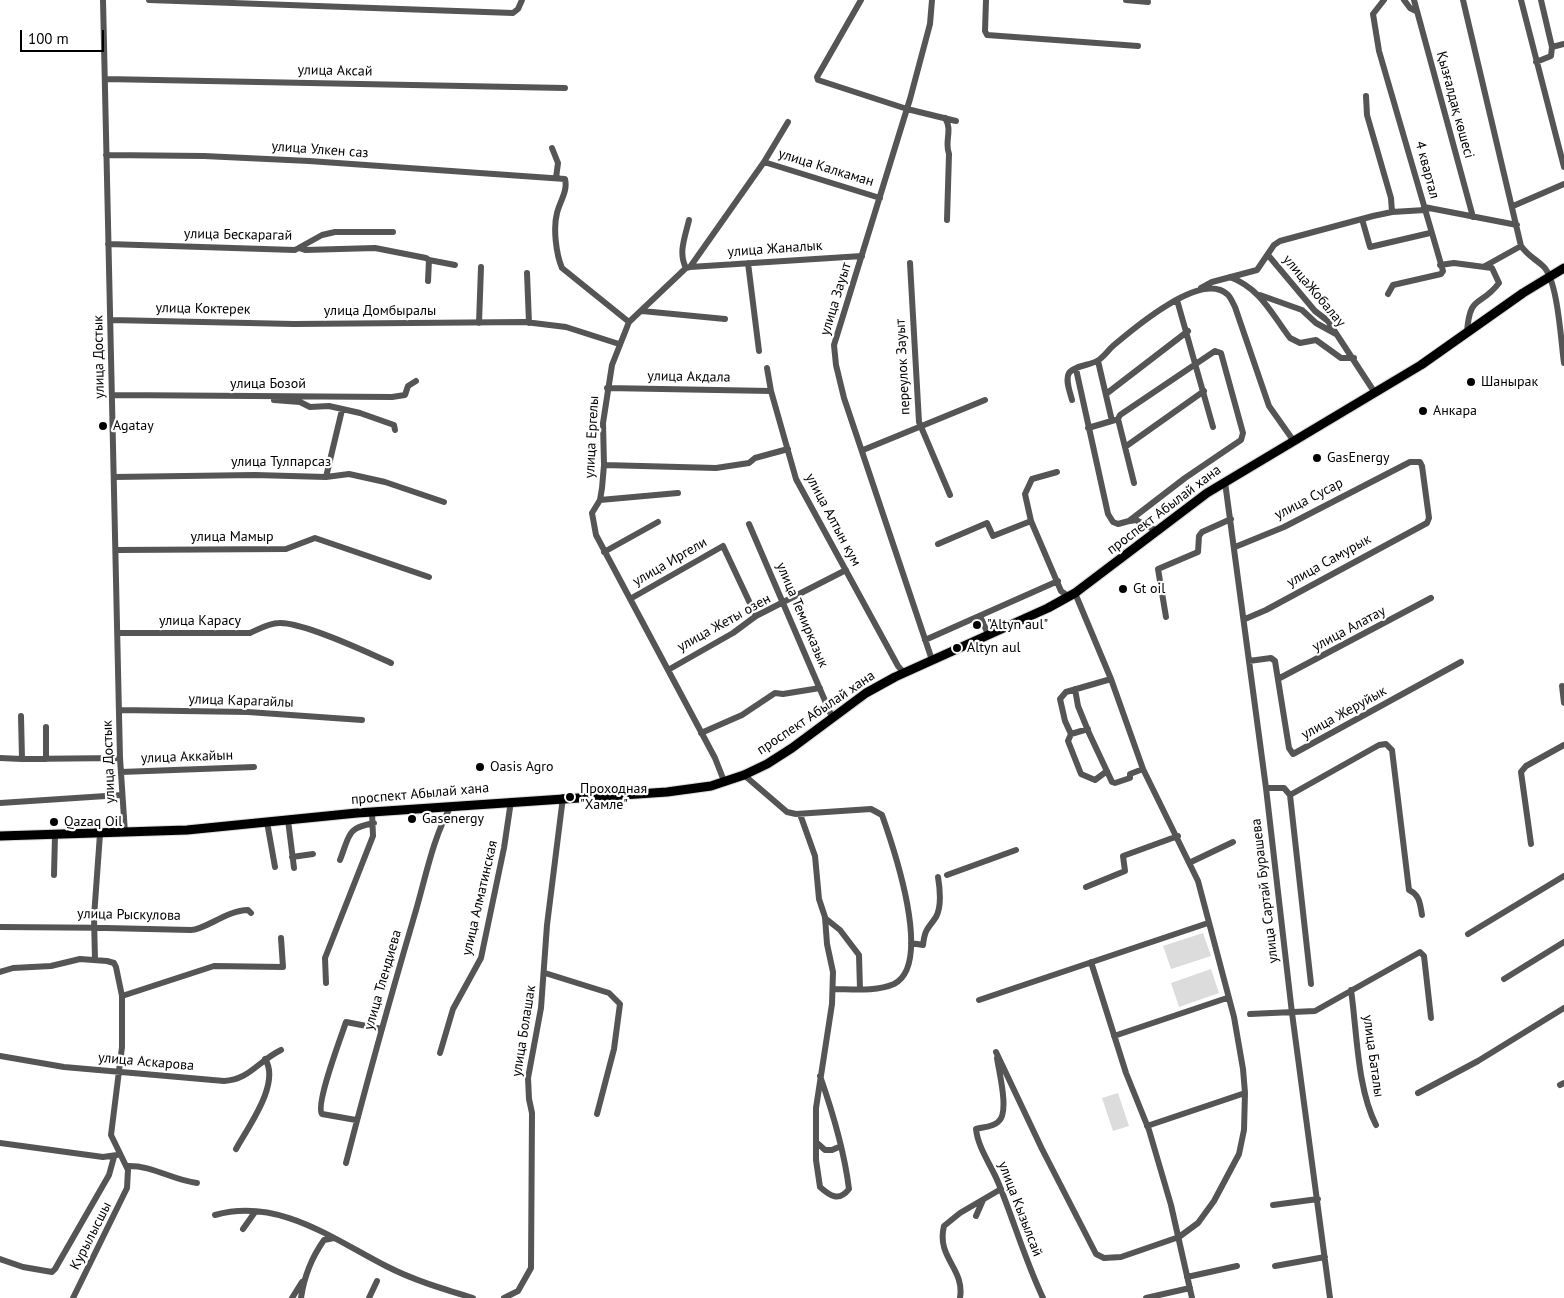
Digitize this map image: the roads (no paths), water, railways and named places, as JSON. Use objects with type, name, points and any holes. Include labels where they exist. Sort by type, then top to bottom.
[{"type":"main road","name":"проспект Абылай хана","points":[[0,836],[187,830],[372,812],[512,801],[667,792],[711,786],[744,775],[792,748],[866,693],[1071,594],[1225,482],[1421,365],[1564,268]]},
{"type":"street","name":"улица Достык","points":[[104,0],[108,244],[119,633],[120,772],[124,833]]},
{"type":"street","points":[[149,0],[513,13],[521,2]]},
{"type":"street","points":[[860,0],[817,77],[822,83],[907,109],[956,121]]},
{"type":"street","name":"улица Зауыт","points":[[932,0],[930,24],[907,109],[834,345],[836,365],[844,398],[932,660]]},
{"type":"street","points":[[986,0],[984,23],[987,35],[1138,46]]},
{"type":"street","points":[[1126,0],[1148,2]]},
{"type":"street","name":"4 квартал","points":[[1386,0],[1373,14],[1379,51],[1440,265]]},
{"type":"street","points":[[1404,0],[1410,8],[1416,11]]},
{"type":"street","name":"Қызғалдақ көшесі","points":[[1414,0],[1473,217]]},
{"type":"street","points":[[1463,0],[1521,246],[1529,257],[1544,267],[1550,276],[1564,363]]},
{"type":"street","points":[[1521,0],[1564,167]]},
{"type":"street","points":[[1536,62],[1551,56],[1552,47],[1541,0]]},
{"type":"street","points":[[1552,47],[1564,44]]},
{"type":"street","name":"улица Аксай","points":[[105,80],[565,88]]},
{"type":"street","points":[[1366,96],[1367,114],[1391,198],[1392,212]]},
{"type":"street","points":[[945,118],[949,130],[947,143],[949,154],[947,220]]},
{"type":"street","name":"улица Ергелы","points":[[724,781],[715,758],[604,552],[592,524],[592,513],[600,500],[604,465],[602,441],[607,388],[619,344],[629,322],[688,267],[764,162],[788,122]]},
{"type":"street","points":[[552,148],[558,163],[556,178],[566,179],[567,186],[556,215],[558,259],[562,268],[629,322]]},
{"type":"street","name":"улица Улкен саз","points":[[106,155],[213,156],[533,175],[556,178]]},
{"type":"street","name":"улица Калкаман","points":[[764,162],[880,198]]},
{"type":"street","points":[[1512,206],[1564,184]]},
{"type":"street","points":[[1072,400],[1068,380],[1069,373],[1098,361],[1129,332],[1177,300],[1212,282],[1257,270],[1274,246],[1280,241],[1392,212],[1424,209],[1516,225]]},
{"type":"street","points":[[1362,219],[1370,248],[1430,233]]},
{"type":"street","points":[[688,267],[681,260],[681,253],[689,220]]},
{"type":"street","name":"улица Бескарагай","points":[[108,244],[299,248],[322,235],[335,232],[393,232]]},
{"type":"street","points":[[1388,294],[1393,285],[1442,273],[1440,265],[1454,263],[1490,265],[1521,246]]},
{"type":"street","points":[[299,248],[305,250],[376,248],[455,265]]},
{"type":"street","name":"улицаЖобалау","points":[[1268,255],[1315,311],[1328,321],[1344,349],[1354,358],[1374,393]]},
{"type":"street","name":"улица Жаналык","points":[[688,267],[862,256]]},
{"type":"street","points":[[428,281],[429,260]]},
{"type":"street","points":[[748,263],[759,351]]},
{"type":"street","name":"переулок Зауыт","points":[[910,263],[920,425],[950,495]]},
{"type":"street","points":[[1467,332],[1468,317],[1472,305],[1499,283],[1490,265]]},
{"type":"street","points":[[479,323],[481,267]]},
{"type":"street","points":[[527,273],[529,323]]},
{"type":"street","points":[[1229,277],[1246,283],[1259,294],[1290,338],[1300,343],[1320,341],[1341,358],[1354,358]]},
{"type":"street","points":[[1199,289],[1214,288],[1227,294],[1235,307],[1269,406],[1293,440]]},
{"type":"street","points":[[1300,293],[1307,314]]},
{"type":"street","points":[[1259,294],[1307,314],[1316,323],[1336,334]]},
{"type":"street","points":[[1177,300],[1188,331],[1213,427]]},
{"type":"street","points":[[642,311],[725,319]]},
{"type":"street","name":"улица Коктерек","points":[[111,320],[294,324]]},
{"type":"street","name":"улица Домбыралы","points":[[294,324],[529,323],[566,327],[619,344]]},
{"type":"street","points":[[1106,394],[1188,331]]},
{"type":"street","points":[[1088,428],[1115,420],[1125,410],[1196,362],[1215,351],[1221,353],[1242,438],[1129,521]]},
{"type":"street","points":[[1098,361],[1106,394],[1134,483]]},
{"type":"street","name":"улица Алтын кум","points":[[767,368],[771,391],[796,479],[898,666],[904,673]]},
{"type":"street","points":[[1076,369],[1108,514],[1113,522],[1118,524],[1136,520],[1157,531]]},
{"type":"street","name":"улица Бозой","points":[[113,395],[392,397],[405,395],[408,386],[416,381]]},
{"type":"street","name":"улица Акдала","points":[[607,388],[771,391]]},
{"type":"street","points":[[1124,447],[1204,391]]},
{"type":"street","points":[[273,396],[274,400],[300,402],[310,407],[329,406],[360,413],[394,424],[395,430]]},
{"type":"street","points":[[863,450],[920,425],[985,400]]},
{"type":"street","points":[[326,476],[342,410]]},
{"type":"street","points":[[604,465],[716,468],[749,462],[755,458],[788,449]]},
{"type":"street","name":"улица Сусар","points":[[1235,547],[1284,527],[1410,462],[1420,462],[1422,466],[1429,518],[1425,524]]},
{"type":"street","points":[[1058,472],[1041,476],[1029,482],[1025,494],[1031,520],[1061,591],[1071,594],[1111,679],[1143,769],[1191,862],[1204,898],[1208,923],[1227,998],[1234,1017],[1243,1069],[1245,1093],[1244,1130],[1235,1163],[1198,1223],[1179,1237]]},
{"type":"street","name":"улица Тулпарсаз","points":[[114,477],[326,476],[349,474],[385,482],[444,502]]},
{"type":"street","name":"улица Сартай Бурашева","points":[[1225,482],[1235,547],[1266,788],[1292,1013],[1330,1298]]},
{"type":"street","points":[[600,500],[678,493]]},
{"type":"street","points":[[1166,617],[1158,569],[1198,552],[1199,536],[1202,532],[1231,519]]},
{"type":"street","points":[[938,544],[987,523],[993,536],[1031,520]]},
{"type":"street","points":[[604,552],[658,522]]},
{"type":"street","name":"улица Темирказык","points":[[749,524],[832,717]]},
{"type":"street","name":"улица Самурык","points":[[1244,619],[1266,610],[1425,524]]},
{"type":"street","name":"улица Мамыр","points":[[117,550],[286,549],[308,539],[315,538],[429,577]]},
{"type":"street","name":"улица Иргели","points":[[630,599],[723,546],[756,616]]},
{"type":"street","name":"улица Жеты озен","points":[[668,670],[734,633],[756,616],[784,604],[846,570]]},
{"type":"street","points":[[926,640],[1058,581]]},
{"type":"street","name":"улица Алатау","points":[[1278,679],[1327,655],[1431,598]]},
{"type":"street","points":[[980,616],[988,634]]},
{"type":"street","name":"улица Карасу","points":[[119,633],[250,633],[270,625],[290,624],[357,648],[391,663]]},
{"type":"street","name":"улица Жеруйык","points":[[1249,661],[1271,658],[1274,660],[1289,748],[1293,754],[1461,662]]},
{"type":"street","points":[[1107,772],[1095,780],[1081,774],[1068,742],[1071,734],[1065,721],[1060,699],[1066,692],[1111,679]]},
{"type":"street","points":[[1562,686],[1564,703]]},
{"type":"street","points":[[701,733],[742,715],[775,693],[783,694],[820,688]]},
{"type":"street","points":[[1076,689],[1078,706],[1110,779],[1115,783],[1143,769]]},
{"type":"street","name":"улица Карагайлы","points":[[120,710],[248,712],[362,720]]},
{"type":"street","points":[[21,716],[22,758]]},
{"type":"street","points":[[46,727],[46,759]]},
{"type":"street","points":[[1071,734],[1088,729]]},
{"type":"street","points":[[1290,795],[1379,745],[1386,744],[1390,747],[1393,755],[1409,890],[1415,892],[1419,898],[1422,915]]},
{"type":"street","points":[[1532,844],[1521,772],[1526,766],[1564,745]]},
{"type":"street","points":[[0,758],[120,758]]},
{"type":"street","name":"улица Аккайын","points":[[120,772],[254,767]]},
{"type":"street","points":[[744,775],[780,808],[787,812],[800,814],[871,809],[879,812],[889,836],[906,895],[912,935],[908,963],[902,977],[895,983],[884,987],[833,989]]},
{"type":"street","points":[[1266,788],[1284,788],[1290,795],[1311,984]]},
{"type":"street","points":[[0,803],[121,795]]},
{"type":"street","name":"улица Болашак","points":[[504,1298],[518,1291],[530,1268],[532,1113],[528,1078],[541,1008],[545,974],[547,925],[563,798]]},
{"type":"street","name":"улица Алматинская","points":[[440,1053],[453,1009],[481,958],[512,801]]},
{"type":"street","name":"улица Тлендиева","points":[[346,1163],[356,1120],[442,824],[451,806]]},
{"type":"street","points":[[326,983],[324,958],[373,836],[372,812]]},
{"type":"street","points":[[800,814],[815,856],[819,899],[825,918],[827,944],[833,972],[833,989],[820,1076],[816,1108],[816,1142],[820,1187],[832,1196],[844,1195],[848,1189],[841,1146],[820,1076]]},
{"type":"street","points":[[288,820],[292,857],[291,866]]},
{"type":"street","points":[[267,822],[275,867]]},
{"type":"street","points":[[340,860],[352,830],[357,826],[374,824]]},
{"type":"street","points":[[95,960],[100,834]]},
{"type":"street","points":[[54,835],[54,875]]},
{"type":"street","points":[[1086,888],[1125,871],[1123,856],[1178,836]]},
{"type":"street","points":[[1191,862],[1233,842]]},
{"type":"street","points":[[947,874],[1016,850]]},
{"type":"street","points":[[292,857],[312,854]]},
{"type":"street","points":[[1468,934],[1564,876]]},
{"type":"street","points":[[911,943],[923,944],[925,932],[936,918],[939,907],[938,877]]},
{"type":"street","name":"улица Рыскулова","points":[[0,927],[95,926],[192,930],[237,910],[248,910],[252,913]]},
{"type":"street","points":[[825,918],[840,930],[859,955],[860,989]]},
{"type":"street","points":[[979,1000],[1208,923]]},
{"type":"street","points":[[122,996],[214,966],[283,967],[281,938]]},
{"type":"street","points":[[1504,979],[1564,942]]},
{"type":"street","points":[[1250,1014],[1315,1011],[1420,952],[1424,956],[1431,1018]]},
{"type":"street","points":[[0,972],[12,968],[51,966],[71,960],[95,960],[114,963],[122,996],[119,1073],[111,1135],[118,1153],[127,1166],[147,1168],[170,1177],[197,1183]]},
{"type":"street","points":[[1091,962],[1114,1036],[1147,1126],[1179,1237],[1192,1298]]},
{"type":"street","points":[[545,974],[609,993],[618,1001],[621,1007],[614,1049],[597,1114]]},
{"type":"street","name":"улица Баталы","points":[[1351,990],[1363,1088],[1369,1111],[1376,1125]]},
{"type":"street","points":[[1114,1036],[1227,998]]},
{"type":"street","points":[[1418,1093],[1478,1061],[1564,1008]]},
{"type":"street","points":[[356,1120],[322,1114],[319,1108],[323,1092],[346,1022],[382,1029]]},
{"type":"street","name":"улица Аскарова","points":[[0,1056],[64,1067],[119,1073],[237,1081],[265,1059],[281,1050]]},
{"type":"street","name":"улица Кызылсай","points":[[1043,1298],[1027,1264],[1001,1189],[980,1144],[976,1129],[994,1125],[1003,1116],[1004,1104],[996,1052],[1038,1142],[1096,1254],[1114,1258],[1179,1237]]},
{"type":"street","points":[[236,1149],[266,1093],[271,1072],[265,1059]]},
{"type":"street","points":[[1147,1126],[1245,1093]]},
{"type":"street","points":[[816,1142],[825,1150],[832,1150],[841,1146]]},
{"type":"street","points":[[0,1143],[81,1155],[118,1153]]},
{"type":"street","points":[[0,1258],[23,1267],[52,1272],[58,1266],[109,1175],[118,1153]]},
{"type":"street","name":"Курылысшы","points":[[73,1298],[126,1194],[128,1183],[127,1166]]},
{"type":"street","points":[[960,1298],[961,1280],[945,1254],[944,1226],[960,1213],[1001,1189]]},
{"type":"street","points":[[976,1216],[983,1199]]},
{"type":"street","points":[[1273,1205],[1318,1199]]},
{"type":"street","points":[[215,1215],[235,1209],[302,1221],[404,1275],[473,1298]]},
{"type":"street","points":[[243,1229],[254,1212]]},
{"type":"street","points":[[292,1298],[306,1276],[324,1240],[334,1238]]},
{"type":"street","points":[[1275,1266],[1325,1257]]},
{"type":"street","points":[[1187,1277],[1236,1266]]},
{"type":"street","points":[[301,1298],[306,1276]]},
{"type":"street","points":[[369,1298],[377,1281]]},
{"type":"street","points":[[1146,1298],[1190,1288]]},
{"type":"place","name":"Шанырак","points":[[1471,382]]},
{"type":"place","name":"Анкара","points":[[1423,411]]},
{"type":"place","name":"Agatay","points":[[103,426]]},
{"type":"place","name":"GasEnergy","points":[[1317,458]]},
{"type":"place","name":"Gt oil","points":[[1123,589]]},
{"type":"place","name":"\"Altyn aul\"","points":[[977,625]]},
{"type":"place","name":"Altyn aul","points":[[957,648]]},
{"type":"place","name":"Oasis Agro","points":[[480,767]]},
{"type":"place","name":"Проходная \"Хамле\"","points":[[570,797]]},
{"type":"place","name":"Gasenergy","points":[[412,819]]},
{"type":"place","name":"Qazaq Oil","points":[[54,822]]}]
